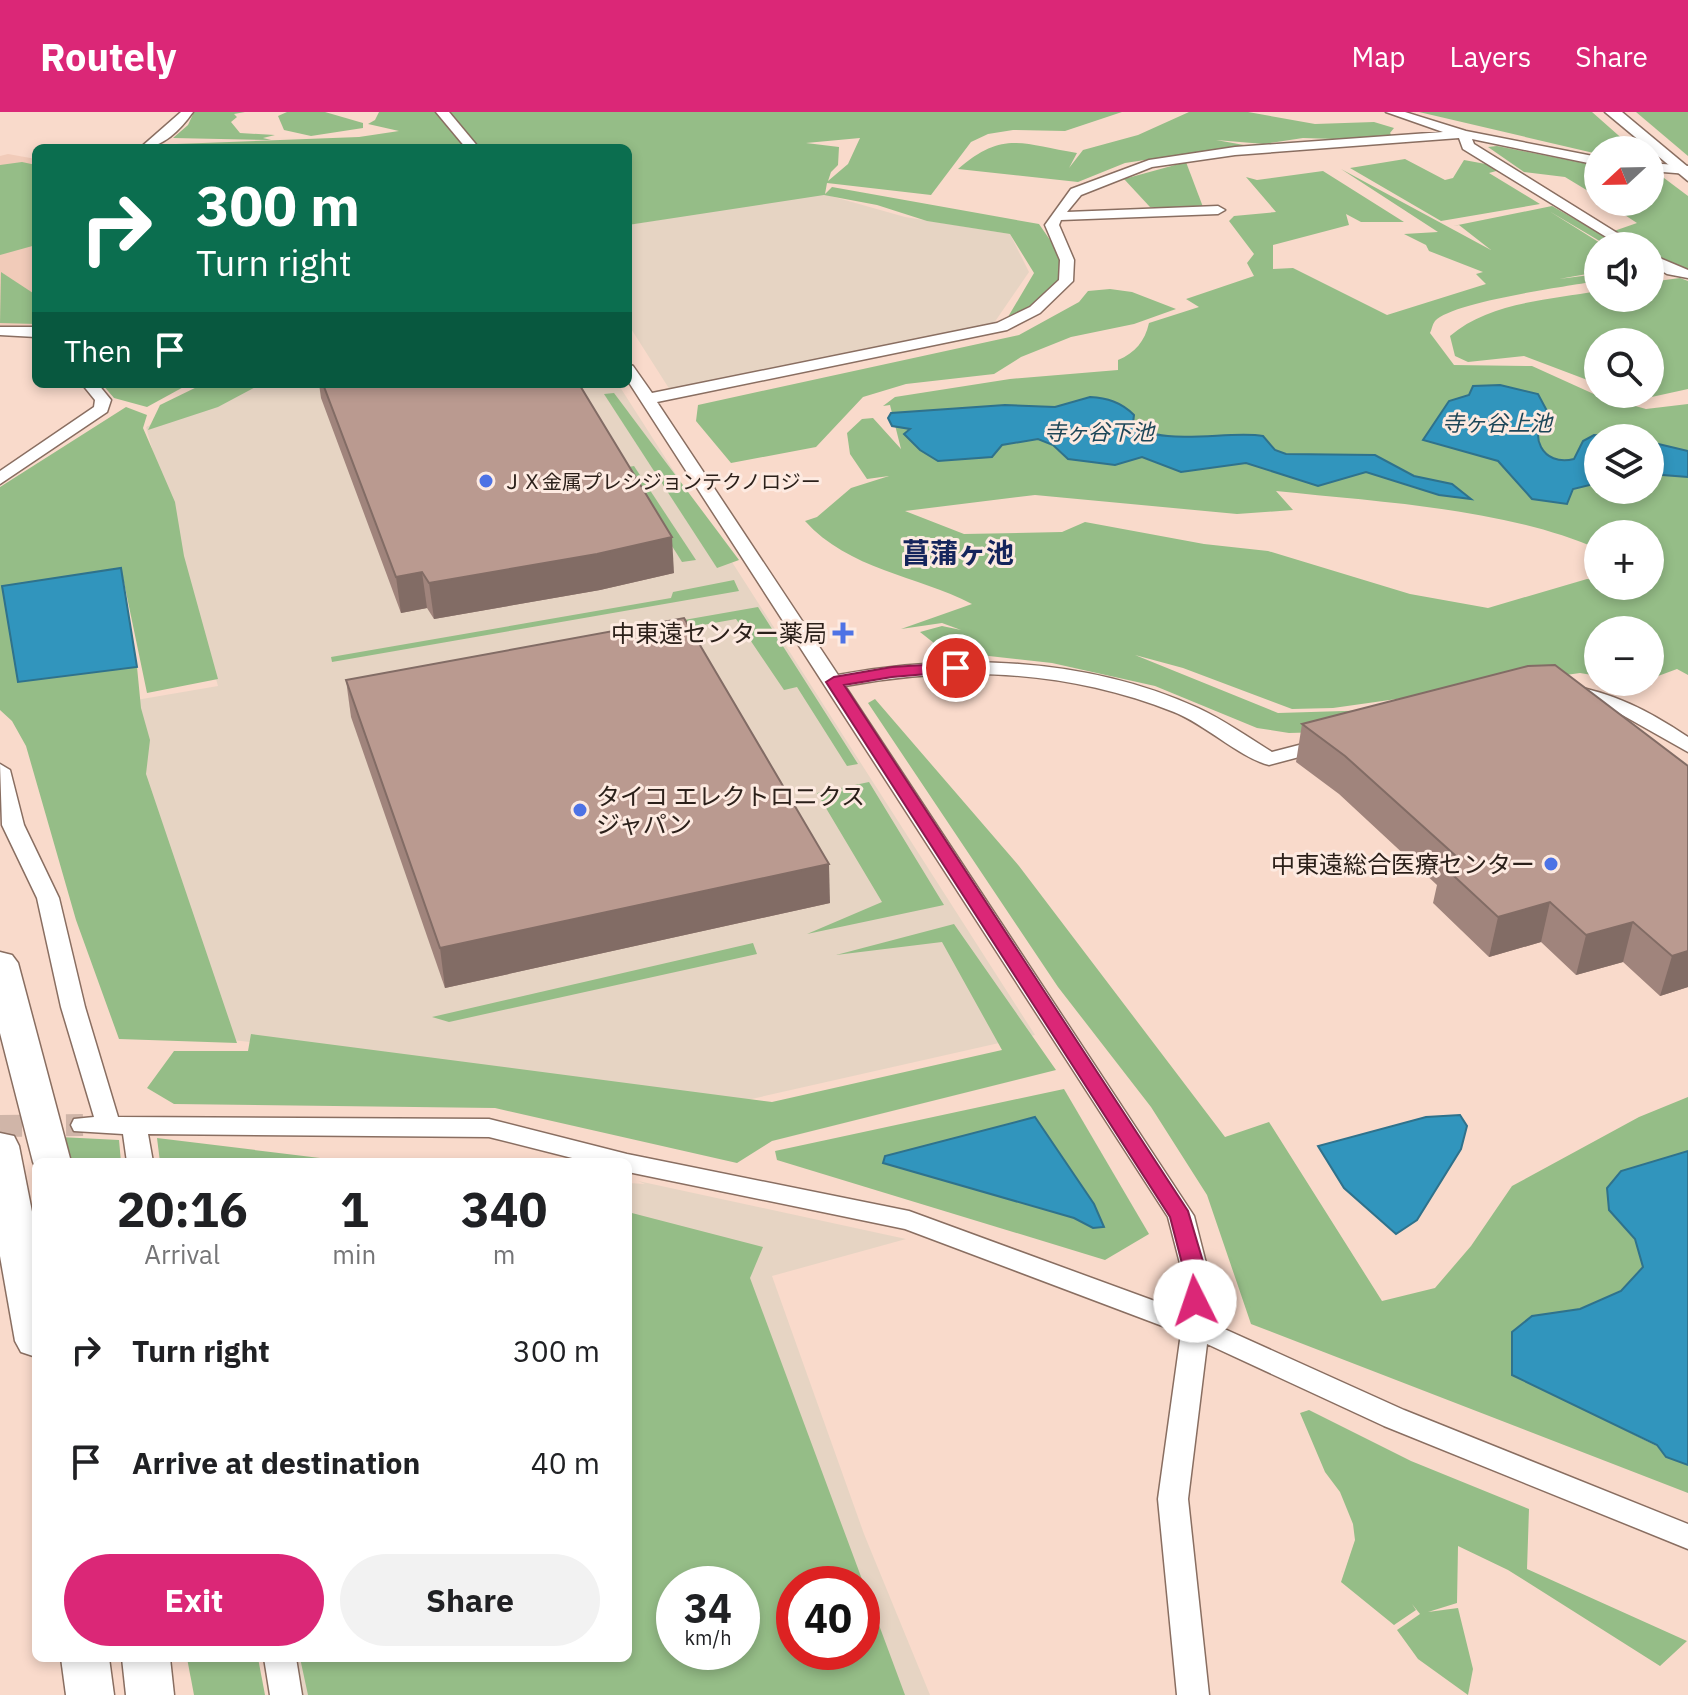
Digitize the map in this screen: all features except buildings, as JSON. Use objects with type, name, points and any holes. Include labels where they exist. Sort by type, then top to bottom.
[{"type":"highway","points":[[0,963],[51,1158]]},
{"type":"highway","points":[[0,1146],[32,1319]]},
{"type":"highway","points":[[86,1662],[90,1695]]},
{"type":"highway","points":[[146,1662],[150,1695]]},
{"type":"main road","points":[[1613,112],[1686,172]]},
{"type":"street","points":[[151,144],[178,124],[187,112]]},
{"type":"street","points":[[442,112],[470,144]]},
{"type":"street","points":[[1392,112],[1464,134],[1584,158]]},
{"type":"street","points":[[648,399],[1002,327],[1035,310],[1066,281],[1067,260],[1052,225],[1076,192],[1149,164],[1235,151],[1464,134]]},
{"type":"street","points":[[1464,134],[1468,146],[1608,232]]},
{"type":"street","points":[[1664,169],[1686,172]]},
{"type":"street","points":[[1095,183],[1122,191],[1141,211]]},
{"type":"street","points":[[1056,216],[1218,210]]},
{"type":"street","points":[[1664,266],[1688,274]]},
{"type":"street","points":[[0,331],[32,332]]},
{"type":"street","points":[[632,375],[1181,1216],[1196,1275],[1195,1327],[1173,1499],[1193,1695]]},
{"type":"street","points":[[0,479],[101,409],[103,400],[93,388]]},
{"type":"street","points":[[834,682],[928,668],[1018,669],[1116,687],[1179,707],[1269,759],[1342,740]]},
{"type":"street","points":[[1545,691],[1596,694],[1627,704],[1688,746]]},
{"type":"street","points":[[0,770],[13,825],[48,898],[73,1007],[109,1127]]},
{"type":"street","points":[[83,1125],[135,1128],[489,1128],[606,1158]]},
{"type":"street","points":[[135,1128],[139,1158]]},
{"type":"street","points":[[632,1164],[909,1220],[1195,1327],[1394,1418],[1688,1537]]},
{"type":"street","points":[[281,1662],[286,1695]]},
{"type":"shaded area","points":[[8,154],[32,158],[32,333],[0,331],[0,156]]},
{"type":"shaded area","points":[[820,193],[905,217],[1010,234],[1029,272],[994,323],[971,332],[670,390],[632,330],[632,224]]},
{"type":"shaded area","points":[[229,388],[621,388],[1035,1035],[747,1100],[216,1038],[72,711],[218,686],[146,427]]},
{"type":"shaded area","points":[[638,1181],[906,1239],[772,1276],[877,1566],[776,1566],[776,1670],[880,1670],[880,1573],[930,1695],[298,1695],[292,1662],[632,1662],[632,1183],[645,1184]]},
{"type":"green space","points":[[194,112],[245,112],[234,114],[237,117],[231,122],[240,133],[275,135],[263,138],[271,140],[173,138],[188,125]]},
{"type":"green space","points":[[287,112],[325,112],[363,123],[363,128],[311,136],[284,130],[278,116]]},
{"type":"green space","points":[[379,112],[1122,112],[1065,131],[1013,130],[988,134],[971,142],[931,195],[827,183],[825,194],[832,187],[1039,224],[1066,263],[1058,291],[1002,327],[1034,273],[1010,234],[927,221],[877,205],[824,195],[632,224],[632,144],[176,144],[359,137],[399,131],[368,124],[375,120]],"holes":[[[860,138],[848,164],[828,181],[838,165],[839,147],[806,143]]]},
{"type":"green space","points":[[1189,112],[1248,112],[1315,124],[1374,122],[1394,128],[1390,133],[1396,141],[1303,138],[1264,144],[1216,140],[1244,145],[1125,163],[1078,182],[958,169],[988,149],[1014,143],[1077,153],[1069,168],[1083,150],[1138,135]]},
{"type":"green space","points":[[1419,112],[1592,112],[1619,136],[1584,136],[1584,151]]},
{"type":"green space","points":[[1636,112],[1688,112],[1688,156]]},
{"type":"green space","points":[[1497,146],[1584,163],[1584,189],[1565,177],[1524,172],[1488,147]]},
{"type":"green space","points":[[1405,159],[1445,180],[1453,178],[1464,160],[1491,165],[1500,170],[1489,173],[1540,204],[1441,221],[1350,168]]},
{"type":"green space","points":[[22,162],[32,164],[32,246],[0,255],[0,165]]},
{"type":"green space","points":[[1186,162],[1203,207],[1150,207],[1124,179]]},
{"type":"green space","points":[[1341,169],[1491,250],[1459,225],[1453,226],[1552,206],[1598,232],[1584,232],[1549,211],[1584,233],[1584,275],[1559,279],[1584,276],[1584,283],[1463,307],[1435,321],[1430,333],[1454,365],[1532,366],[1584,390],[1584,408],[1646,409],[1688,404],[1688,675],[1677,669],[1664,674],[1664,616],[1584,616],[1584,674],[1333,708],[1292,709],[1183,668],[1135,655],[1278,713],[1377,710],[1326,732],[1289,733],[1257,728],[1155,686],[1052,663],[944,651],[920,632],[942,626],[961,630],[942,623],[901,629],[972,604],[862,561],[842,551],[805,521],[817,517],[851,488],[889,476],[867,479],[850,454],[847,433],[862,419],[873,418],[901,449],[890,405],[883,406],[895,397],[1010,379],[1118,370],[1118,360],[1138,346],[1149,323],[1199,307],[1186,299],[1254,276],[1247,263],[1254,254],[1229,221],[1234,216],[1276,212],[1246,177],[1257,180],[1323,171],[1404,222],[1361,222],[1346,214],[1349,225],[1273,245],[1273,269],[1293,268],[1387,315],[1486,284],[1476,274],[1483,272],[1429,251],[1426,245],[1404,234],[1438,232]],"holes":[[[1276,491],[1398,503],[1523,524],[1584,544],[1584,520],[1664,520],[1664,600],[1584,600],[1584,580],[1488,608],[1410,594],[1268,551],[1204,544],[1085,522],[1062,532],[964,534],[905,511],[1035,495],[1237,514],[1293,510]]]},
{"type":"green space","points":[[1664,178],[1688,196],[1688,274],[1664,261],[1664,232],[1614,231],[1637,223],[1626,216],[1664,216]]},
{"type":"green space","points":[[1,272],[32,292],[32,324],[0,323]]},
{"type":"green space","points":[[1680,278],[1688,281],[1688,389],[1664,394],[1664,328],[1584,328],[1584,379],[1524,356],[1468,362],[1455,356],[1450,336],[1483,316],[1520,304],[1584,293],[1584,312],[1664,312],[1664,280]]},
{"type":"green space","points":[[1110,289],[1132,292],[1176,309],[1134,324],[1071,337],[1021,357],[994,374],[906,384],[863,397],[816,447],[731,463],[696,421],[698,405],[1019,335],[1079,302],[1088,291]]},
{"type":"green space","points":[[105,388],[182,388],[147,407],[114,398]]},
{"type":"green space","points":[[195,388],[254,388],[218,407],[148,430],[160,405]]},
{"type":"green space","points":[[614,393],[739,560],[717,568],[604,394]]},
{"type":"green space","points":[[126,407],[147,415],[143,428],[175,502],[184,556],[218,679],[147,693],[121,568],[3,586],[18,682],[137,667],[141,708],[150,740],[146,774],[237,1043],[119,1039],[76,920],[26,746],[12,721],[0,710],[0,487]]},
{"type":"green space","points":[[634,466],[696,560],[682,562],[623,468]]},
{"type":"green space","points":[[734,580],[739,591],[332,662],[331,657],[671,598],[673,592]]},
{"type":"green space","points":[[758,607],[858,764],[847,766],[797,687],[784,690],[736,619],[631,638],[627,630]]},
{"type":"green space","points":[[875,699],[1019,866],[1225,1137],[1269,1122],[1382,1301],[1435,1288],[1471,1246],[1512,1186],[1639,1117],[1688,1097],[1688,1151],[1621,1171],[1609,1210],[1635,1239],[1643,1266],[1621,1291],[1580,1309],[1532,1316],[1513,1332],[1512,1374],[1657,1446],[1666,1457],[1688,1465],[1688,1493],[1251,1324],[1207,1195],[1151,1107],[1058,987],[868,703]]},
{"type":"green space","points":[[869,782],[944,905],[807,934],[882,902],[817,793]]},
{"type":"green space","points":[[954,924],[1056,1070],[772,1141],[737,1163],[495,1108],[174,1104],[147,1088],[174,1051],[248,1051],[251,1034],[772,1102],[1002,1050],[942,942],[836,955]]},
{"type":"green space","points":[[753,943],[757,954],[449,1022],[432,1017]]},
{"type":"green space","points":[[1064,1089],[1149,1234],[1105,1260],[777,1160],[775,1151]]},
{"type":"green space","points":[[60,1137],[119,1140],[121,1158],[65,1158]]},
{"type":"green space","points":[[157,1138],[320,1158],[160,1158]]},
{"type":"green space","points":[[632,1213],[763,1247],[750,1278],[857,1566],[776,1566],[776,1670],[880,1670],[880,1628],[905,1695],[308,1695],[301,1662],[632,1662]]},
{"type":"green space","points":[[1309,1410],[1411,1461],[1529,1509],[1527,1569],[1687,1641],[1660,1666],[1508,1570],[1458,1546],[1457,1603],[1428,1612],[1458,1608],[1473,1669],[1468,1695],[1418,1659],[1397,1630],[1420,1614],[1412,1604],[1416,1610],[1394,1625],[1341,1582],[1355,1540],[1353,1524],[1340,1492],[1325,1472],[1300,1413]]},
{"type":"green space","points":[[188,1662],[259,1662],[265,1695],[194,1695]]},
{"type":"water","name":"寺ヶ谷上池","points":[[1500,385],[1538,394],[1547,411],[1541,420],[1538,439],[1546,454],[1553,458],[1574,459],[1584,440],[1584,486],[1573,489],[1567,504],[1532,499],[1498,461],[1423,440],[1449,401],[1469,395],[1473,386]]},
{"type":"water","name":"寺ヶ谷下池","points":[[1090,397],[1119,404],[1134,415],[1133,423],[1158,435],[1263,436],[1275,450],[1286,454],[1375,455],[1414,476],[1452,484],[1471,499],[1439,495],[1366,472],[1318,486],[1246,463],[1181,472],[1142,457],[1115,465],[1068,459],[1053,445],[1038,439],[1002,445],[992,457],[938,461],[920,450],[904,434],[910,429],[892,426],[888,418],[891,413],[1005,405],[1055,407]]},
{"type":"water","points":[[1664,445],[1688,451],[1688,477],[1664,475]]},
{"type":"water","points":[[121,568],[137,667],[18,682],[2,586]]},
{"type":"water","points":[[1460,1115],[1467,1126],[1461,1149],[1417,1220],[1396,1234],[1344,1188],[1318,1146],[1426,1117]]},
{"type":"water","points":[[1035,1117],[1094,1204],[1104,1227],[1093,1228],[1074,1218],[883,1163],[885,1156]]},
{"type":"water","points":[[1688,1151],[1688,1465],[1666,1457],[1657,1445],[1512,1375],[1512,1332],[1532,1316],[1580,1309],[1621,1291],[1643,1267],[1635,1239],[1609,1210],[1607,1188],[1621,1171]]},
{"type":"tunnel","points":[[0,1126],[83,1125]]},
{"type":"place","name":"ＪＸ金属プレシジョンテクノロジー","points":[[486,481]]},
{"type":"place","name":"中東遠センター薬局","points":[[843,633]]},
{"type":"place","name":"タイコ エレクトロニクス ジャパン","points":[[580,810]]},
{"type":"place","name":"中東遠総合医療センター","points":[[1551,864]]},
{"type":"district","name":"菖蒲ヶ池","points":[[958,552]]},
{"type":"route","points":[[956,668],[892,672],[834,682],[1181,1216],[1196,1275],[1195,1301]]}]
